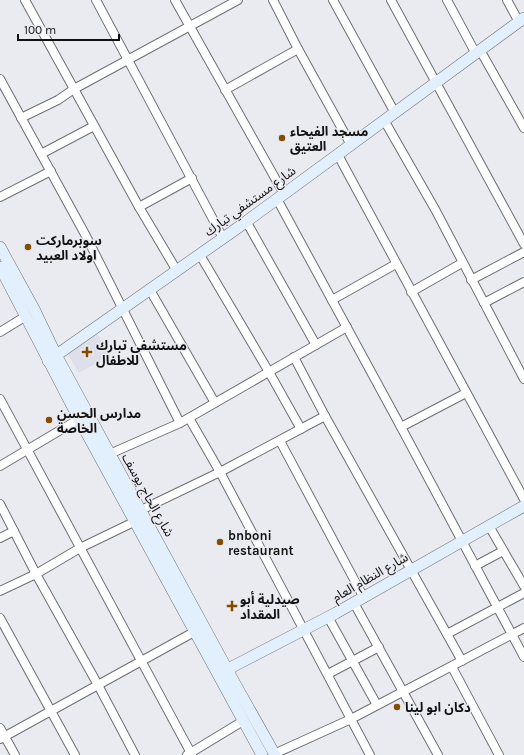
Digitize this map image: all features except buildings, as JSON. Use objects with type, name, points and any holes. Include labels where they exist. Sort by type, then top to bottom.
[{"type":"main road","name":"شارع مستشفي تبارك","points":[[52,358],[224,238],[523,20]]},
{"type":"main road","name":"شارع الحاج يوسف","points":[[1,249],[35,311],[52,358],[80,419],[105,456]]},
{"type":"main road","name":"شارع الحاج يوسف","points":[[0,267],[26,316],[52,358],[105,456],[228,669],[275,754]]},
{"type":"main road","name":"شارع النظام العام","points":[[228,669],[359,600],[524,506]]},
{"type":"main road","name":"شارع الحاج يوسف","points":[[140,516],[194,632],[262,755]]},
{"type":"street","points":[[25,0],[139,207],[177,271]]},
{"type":"street","points":[[96,0],[224,238]]},
{"type":"street","points":[[175,0],[225,90],[332,300],[524,658]]},
{"type":"street","points":[[21,118],[58,100],[74,89],[238,0]]},
{"type":"street","points":[[273,0],[351,145]]},
{"type":"street","points":[[333,0],[395,113]]},
{"type":"street","points":[[391,0],[524,244]]},
{"type":"street","points":[[447,0],[524,128]]},
{"type":"street","points":[[507,0],[523,20]]},
{"type":"street","points":[[225,90],[298,49]]},
{"type":"street","points":[[0,79],[86,236],[180,423]]},
{"type":"street","points":[[384,120],[436,211],[524,379]]},
{"type":"street","points":[[41,154],[94,126]]},
{"type":"street","points":[[338,155],[524,499]]},
{"type":"street","points":[[0,197],[51,171]]},
{"type":"street","points":[[139,207],[192,178]]},
{"type":"street","points":[[246,221],[316,345]]},
{"type":"street","points":[[471,280],[524,252]]},
{"type":"street","points":[[200,255],[269,372],[301,430]]},
{"type":"street","points":[[411,292],[462,263]]},
{"type":"street","points":[[332,300],[396,264]]},
{"type":"street","points":[[484,303],[524,282]]},
{"type":"street","points":[[150,290],[215,403]]},
{"type":"street","points":[[0,332],[26,316]]},
{"type":"street","points":[[105,456],[180,423],[347,327]]},
{"type":"street","points":[[294,357],[325,416],[462,661]]},
{"type":"street","points":[[401,427],[466,393]]},
{"type":"street","points":[[0,399],[190,754],[243,721]]},
{"type":"street","points":[[0,591],[36,574],[80,548],[325,416]]},
{"type":"street","points":[[189,418],[220,472],[370,755]]},
{"type":"street","points":[[0,466],[80,419]]},
{"type":"street","points":[[280,441],[359,600],[379,647],[438,755]]},
{"type":"street","points":[[0,504],[36,574],[135,755]]},
{"type":"street","points":[[489,526],[524,586]]},
{"type":"street","points":[[0,538],[14,531]]},
{"type":"street","points":[[475,566],[503,550]]},
{"type":"street","points":[[447,634],[524,593]]},
{"type":"street","points":[[328,617],[377,705]]},
{"type":"street","points":[[0,618],[75,755]]},
{"type":"street","points":[[275,754],[351,719],[524,628]]},
{"type":"street","points":[[2,738],[194,632]]},
{"type":"street","points":[[328,674],[379,647]]},
{"type":"street","points":[[452,667],[499,755]]},
{"type":"street","points":[[0,728],[2,738],[14,755]]},
{"type":"shaded area","name":"مستشفى تبارك للاطفال","points":[[96,332],[110,355],[79,373],[65,350]]},
{"type":"place","name":"مسجد الفيحاء العتيق","points":[[282,138]]},
{"type":"place","name":"سوبرماركت اولاد العبيد","points":[[28,247]]},
{"type":"place","name":"مستشفى تبارك للاطفال","points":[[87,352]]},
{"type":"place","name":"مدارس الحسن الخاصة","points":[[49,420]]},
{"type":"place","name":"bnboni restaurant","points":[[220,542]]},
{"type":"place","name":"صيدلية أبو المقداد","points":[[232,606]]},
{"type":"place","name":"دكان ابو لينا","points":[[397,707]]}]
